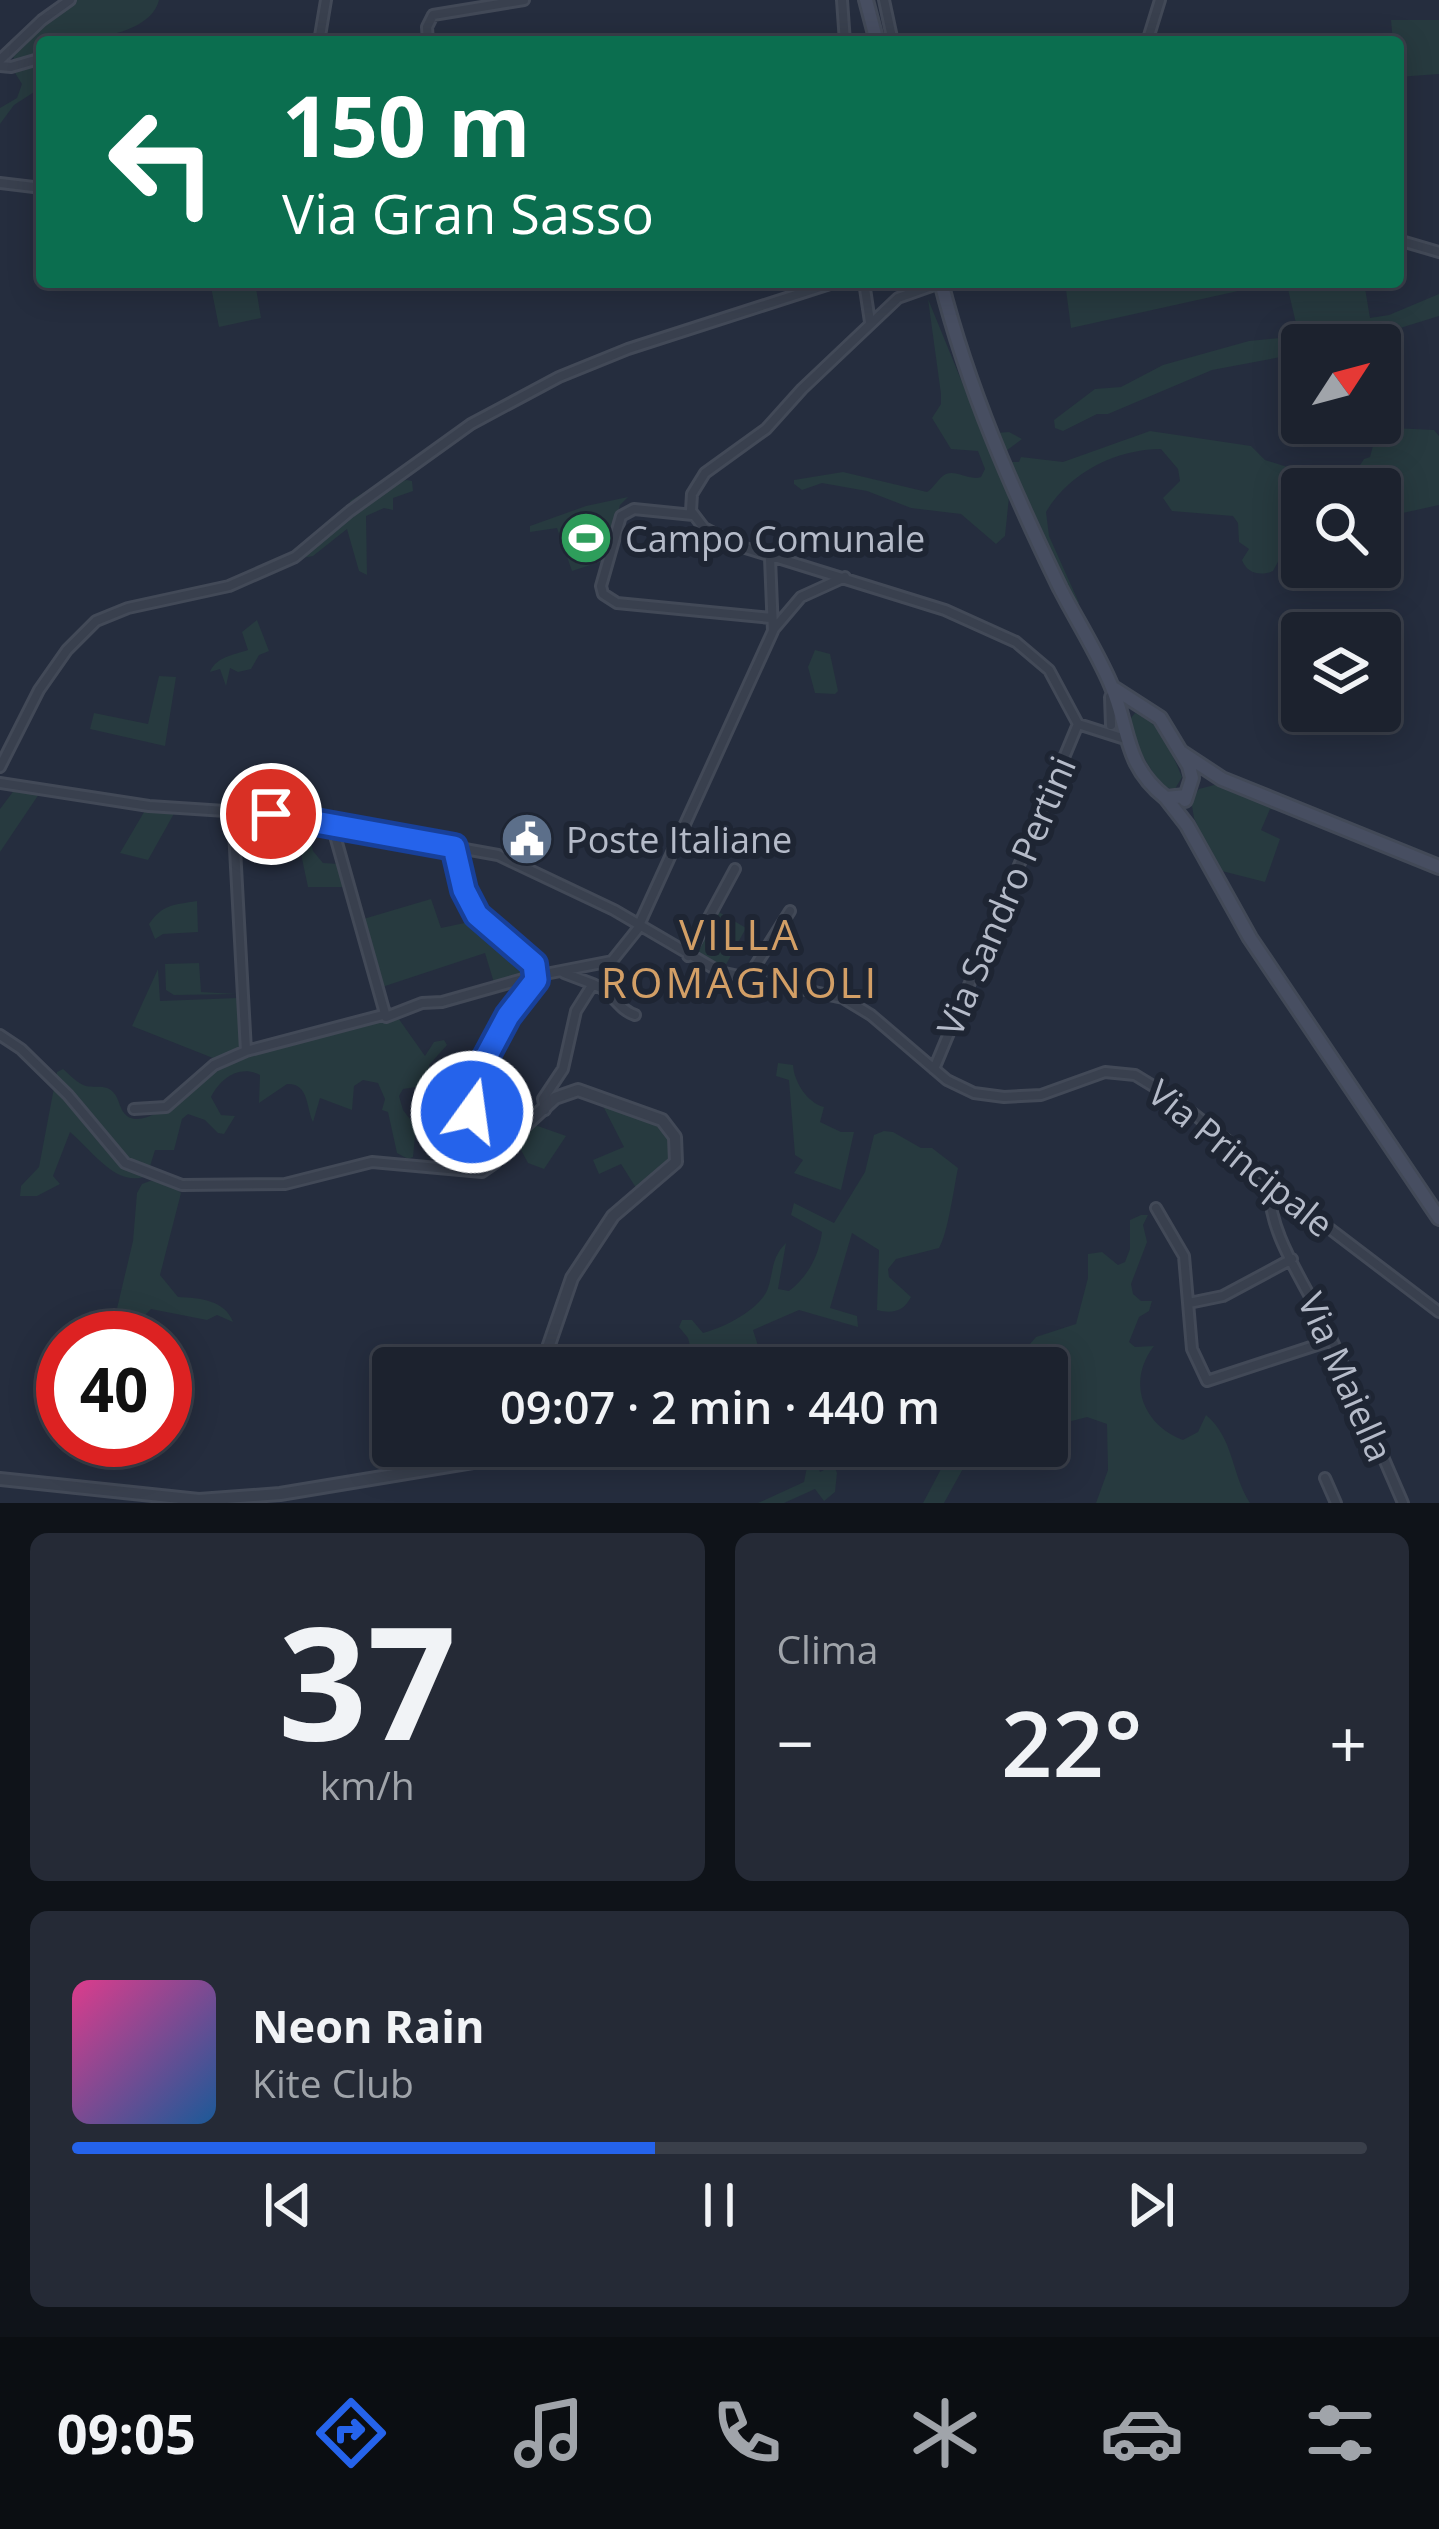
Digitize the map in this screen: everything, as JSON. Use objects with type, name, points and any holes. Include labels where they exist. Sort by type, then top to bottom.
[{"type":"main road","points":[[866,0],[875,36]]},
{"type":"main road","points":[[943,288],[956,342],[1016,496],[1108,679],[1124,698],[1160,718],[1192,778],[1187,825]]},
{"type":"main road","points":[[1108,679],[1116,723],[1146,777],[1187,825],[1250,938],[1439,1218]]},
{"type":"main road","points":[[1116,723],[1130,711],[1150,709]]},
{"type":"main road","points":[[1180,752],[1222,779],[1439,867]]},
{"type":"main road","points":[[1166,797],[1187,792],[1200,782],[1222,779]]},
{"type":"street","points":[[36,60],[11,67],[0,63],[41,20],[70,0]]},
{"type":"street","points":[[320,36],[326,0]]},
{"type":"street","points":[[428,36],[433,16],[524,0]]},
{"type":"street","points":[[842,0],[845,36]]},
{"type":"street","points":[[884,0],[892,36]]},
{"type":"street","points":[[1149,36],[1160,0]]},
{"type":"street","points":[[0,183],[36,187]]},
{"type":"street","points":[[1404,242],[1439,253]]},
{"type":"street","points":[[0,766],[39,689],[96,621],[128,608],[229,586],[295,557],[471,424],[559,377],[628,349],[817,288]]},
{"type":"street","points":[[865,288],[871,324]]},
{"type":"street","points":[[926,288],[898,298],[766,429],[705,473],[692,494],[694,515],[715,534],[770,558],[945,610],[1016,642],[1048,670],[1078,724],[1125,739]]},
{"type":"street","points":[[694,515],[634,509],[621,515],[601,586],[603,594],[617,603],[771,618]]},
{"type":"street","points":[[770,558],[773,632]]},
{"type":"street","points":[[134,1109],[155,1110],[176,1102],[200,1075],[246,1051],[538,975],[612,961],[640,925],[773,632],[801,597],[846,577]]},
{"type":"street","points":[[1098,730],[1116,723]]},
{"type":"street","name":"Via Sandro Pertini","points":[[934,1069],[1078,724]]},
{"type":"street","name":"Via Principale","points":[[0,783],[148,806],[332,825],[501,856],[640,925],[720,972],[843,998],[961,1088],[1004,1097],[1041,1095],[1105,1072],[1135,1075],[1173,1098],[1233,1145],[1271,1184],[1439,1312]]},
{"type":"street","points":[[233,812],[246,1051]]},
{"type":"street","points":[[332,825],[383,1015]]},
{"type":"street","points":[[454,847],[464,890],[477,915],[522,952],[538,975]]},
{"type":"street","points":[[688,956],[735,868]]},
{"type":"street","points":[[747,979],[790,910]]},
{"type":"street","points":[[562,973],[614,995],[623,1009],[635,1015]]},
{"type":"street","points":[[518,1132],[478,1118],[467,1096],[508,1016],[538,975]]},
{"type":"street","points":[[545,1111],[543,1099],[563,1069],[576,1011],[593,984]]},
{"type":"street","points":[[0,1035],[21,1048],[68,1095],[124,1163],[182,1185],[285,1184],[372,1162],[482,1172],[555,1098],[578,1090],[662,1120],[675,1138],[676,1162],[613,1216],[572,1279],[548,1347]]},
{"type":"street","name":"Via Maiella","points":[[1271,1184],[1271,1205],[1292,1259],[1403,1503]]},
{"type":"street","points":[[1156,1208],[1184,1256],[1192,1348],[1207,1381],[1332,1340]]},
{"type":"street","points":[[1189,1303],[1223,1296],[1292,1259]]},
{"type":"street","points":[[0,1479],[199,1500],[280,1494],[444,1467]]},
{"type":"street","points":[[1324,1478],[1336,1503]]},
{"type":"green space","points":[[77,0],[159,0],[141,23],[109,35],[36,36],[36,91],[14,105],[0,124],[0,108],[17,98],[22,84],[15,73],[13,53]]},
{"type":"green space","points":[[1391,20],[1439,20],[1439,74],[1404,77],[1404,36],[1392,36]]},
{"type":"green space","points":[[211,288],[256,288],[261,318],[219,327]]},
{"type":"green space","points":[[1066,288],[1252,288],[1071,328]]},
{"type":"green space","points":[[1288,288],[1365,288],[1370,318],[1439,294],[1439,316],[1401,328],[1401,324],[1296,324]]},
{"type":"green space","points":[[928,299],[1009,497],[1005,536],[996,544],[961,514],[911,508],[867,491],[822,483],[802,490],[794,484],[794,480],[843,472],[927,492],[946,474],[981,477],[985,469],[978,451],[951,449],[932,418],[941,394]]},
{"type":"green space","points":[[1281,338],[1281,357],[1212,370],[1063,431],[1055,428],[1054,420],[1095,389],[1121,387],[1163,365],[1249,341]]},
{"type":"green space","points":[[1401,428],[1434,430],[1439,436],[1439,505],[1401,513],[1401,468],[1358,468],[1370,457],[1373,444],[1401,444]]},
{"type":"green space","points":[[1150,431],[1251,446],[1265,460],[1290,468],[1281,468],[1281,556],[1273,571],[1255,573],[1247,568],[1242,560],[1249,549],[1239,542],[1233,516],[1172,511],[1163,498],[1180,481],[1178,469],[1161,449],[1127,453],[1081,475],[1046,512],[1049,536],[1079,603],[1074,604],[996,433],[1009,432],[1022,439],[1006,451],[1010,462],[1019,462],[1021,457],[1063,462]]},
{"type":"green space","points":[[412,481],[413,491],[393,498],[393,510],[384,508],[366,516],[367,575],[359,571],[347,529],[313,556],[296,559],[351,507],[350,501],[376,485]]},
{"type":"green space","name":"Campo Comunale","points":[[628,497],[620,505],[606,560],[572,571],[557,528],[530,532],[530,526],[586,506]]},
{"type":"green space","points":[[257,620],[269,651],[259,655],[251,669],[238,672],[230,668],[226,686],[220,669],[210,672],[221,660],[248,650],[242,632]]},
{"type":"green space","points":[[815,650],[830,654],[835,694],[815,693],[808,667]]},
{"type":"green space","points":[[159,676],[176,677],[165,746],[90,729],[94,713],[148,724]]},
{"type":"green space","points":[[1135,713],[1151,722],[1170,749],[1182,777],[1175,789],[1162,787],[1132,739],[1127,723]]},
{"type":"green space","points":[[1218,784],[1288,810],[1289,816],[1270,809],[1261,830],[1280,839],[1265,882],[1218,870],[1194,818],[1191,800],[1199,789]]},
{"type":"green space","points":[[15,789],[39,794],[0,852],[0,809]]},
{"type":"green space","points":[[147,807],[176,810],[148,860],[120,853]]},
{"type":"green space","points":[[294,821],[316,826],[316,834],[309,834],[313,851],[323,863],[339,864],[345,887],[308,887]]},
{"type":"green space","points":[[431,899],[441,928],[474,921],[520,957],[529,975],[495,986],[485,953],[379,988],[360,920]]},
{"type":"green space","points":[[197,901],[198,932],[163,934],[155,939],[149,924],[159,913]]},
{"type":"green space","points":[[717,911],[746,928],[723,970],[693,953]]},
{"type":"green space","points":[[199,963],[201,992],[237,994],[174,995],[166,990],[165,964]]},
{"type":"green space","points":[[158,969],[160,1001],[238,998],[240,1051],[396,1015],[425,1056],[434,1042],[444,1040],[447,1045],[429,1065],[430,1075],[437,1079],[429,1117],[424,1119],[418,1112],[416,1087],[403,1089],[399,1096],[416,1127],[413,1157],[397,1153],[378,1083],[363,1080],[354,1086],[352,1110],[320,1098],[313,1122],[299,1087],[287,1084],[259,1103],[260,1075],[245,1071],[225,1079],[211,1097],[221,1115],[235,1116],[224,1134],[188,1114],[182,1119],[174,1150],[155,1150],[147,1176],[136,1178],[106,1166],[70,1132],[53,1176],[60,1184],[37,1196],[20,1196],[21,1186],[39,1167],[57,1072],[63,1069],[83,1085],[110,1090],[124,1114],[137,1119],[162,1110],[218,1060],[132,1026]]},
{"type":"green space","points":[[778,1063],[793,1065],[802,1090],[824,1107],[820,1122],[841,1132],[854,1132],[841,1190],[794,1173],[803,1160],[795,1155],[789,1080],[776,1076]]},
{"type":"green space","points":[[480,1073],[539,1111],[520,1128],[501,1125],[474,1109],[472,1089]]},
{"type":"green space","points":[[602,1104],[640,1115],[666,1133],[673,1159],[638,1191],[621,1164],[599,1174],[593,1160],[624,1147]]},
{"type":"green space","points":[[535,1125],[566,1136],[544,1169],[528,1163],[521,1150],[511,1150],[517,1137]]},
{"type":"green space","points":[[893,1132],[921,1148],[932,1148],[958,1168],[939,1248],[896,1259],[888,1269],[889,1277],[911,1297],[905,1306],[877,1310],[879,1250],[852,1233],[830,1308],[857,1316],[858,1327],[799,1310],[753,1330],[758,1347],[690,1347],[679,1327],[682,1320],[692,1320],[703,1333],[750,1310],[764,1296],[775,1259],[786,1243],[778,1289],[789,1291],[802,1279],[812,1265],[822,1232],[791,1215],[794,1203],[834,1223],[865,1172],[874,1135]]},
{"type":"green space","points":[[168,1182],[181,1193],[160,1275],[178,1297],[218,1305],[233,1322],[217,1315],[207,1320],[192,1317],[192,1311],[116,1311],[142,1184]]},
{"type":"green space","points":[[1148,1215],[1143,1225],[1147,1242],[1131,1284],[1141,1301],[1152,1301],[1129,1342],[1135,1347],[1154,1346],[1141,1374],[1143,1401],[1158,1424],[1183,1440],[1198,1432],[1206,1415],[1222,1434],[1250,1503],[1096,1503],[1108,1470],[1107,1424],[1087,1417],[1068,1422],[1068,1347],[1030,1344],[1036,1337],[1076,1324],[1088,1278],[1088,1254],[1102,1252],[1118,1265],[1125,1262],[1130,1220]]},
{"type":"green space","points":[[807,1467],[818,1467],[820,1472],[835,1467],[835,1492],[824,1501],[815,1489],[784,1503],[758,1503],[804,1482]]},
{"type":"green space","points":[[942,1467],[964,1467],[944,1503],[923,1503]]},
{"type":"place","name":"Campo Comunale","points":[[586,538]]},
{"type":"place","name":"Poste Italiane","points":[[527,839]]},
{"type":"district","name":"VILLA ROMAGNOLI","points":[[740,957]]},
{"type":"route","points":[[271,814],[454,847],[464,890],[477,915],[534,964],[536,980],[508,1016],[470,1087],[467,1096],[472,1112]]}]
